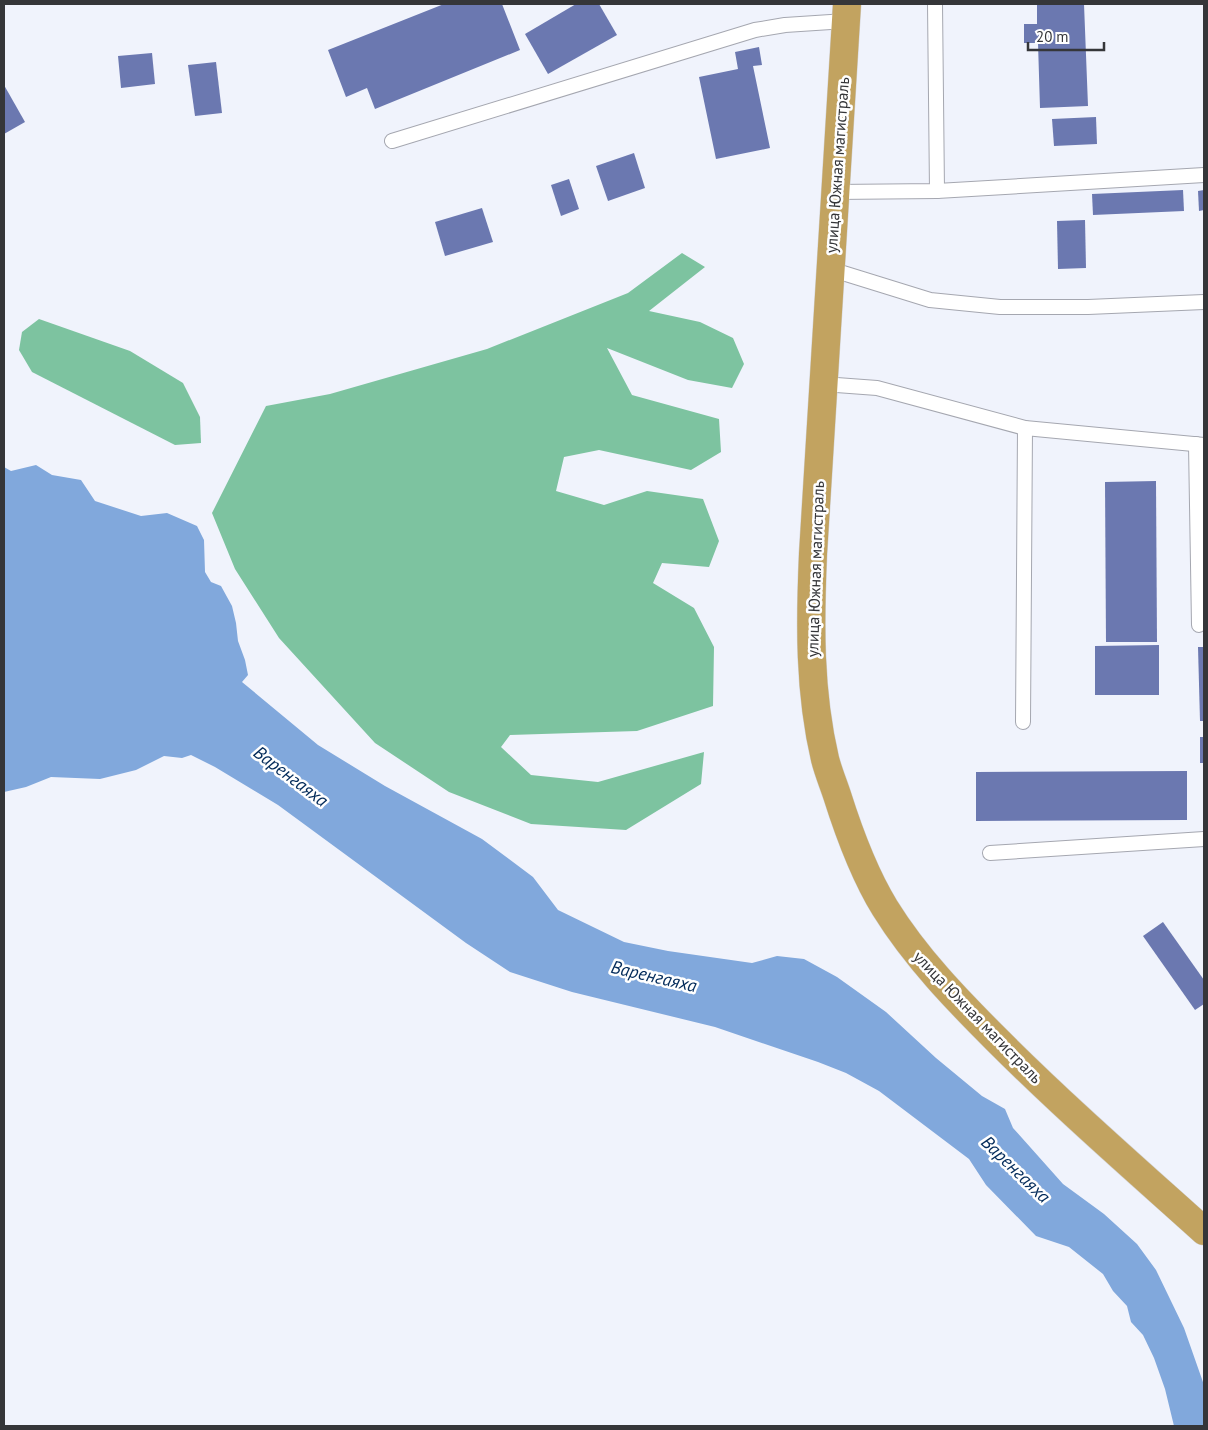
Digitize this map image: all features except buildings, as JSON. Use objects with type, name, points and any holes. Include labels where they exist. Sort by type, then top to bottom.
[{"type":"highway","name":"улица Южная магистраль","points":[[846,12],[810,615],[816,710],[826,760],[845,820],[866,871],[885,908],[911,946],[947,988],[1036,1079],[1204,1230]]},
{"type":"lane","points":[[936,4],[937,190]]},
{"type":"lane","points":[[392,141],[755,30],[846,12]]},
{"type":"lane","points":[[835,192],[937,190],[1204,175]]},
{"type":"lane","points":[[830,269],[930,300],[1000,307],[1088,307],[1204,302]]},
{"type":"lane","points":[[823,384],[877,388],[1026,428],[1200,444],[1199,625]]},
{"type":"lane","points":[[1023,722],[1026,428]]},
{"type":"lane","points":[[990,853],[1204,839]]},
{"type":"green space","points":[[682,253],[705,267],[649,311],[700,322],[733,338],[744,364],[732,388],[688,380],[607,348],[632,395],[719,419],[721,452],[691,470],[599,450],[564,457],[556,491],[604,505],[647,491],[703,499],[719,541],[709,567],[662,563],[653,583],[694,608],[714,647],[713,706],[637,731],[510,735],[501,747],[531,775],[598,782],[704,752],[701,784],[626,830],[531,824],[449,792],[375,743],[279,638],[235,569],[212,513],[266,406],[330,394],[487,349],[628,293]]},
{"type":"green space","points":[[39,319],[130,351],[183,383],[200,417],[201,443],[175,445],[32,372],[19,350],[22,332]]},
{"type":"water","name":"Варенгаяха","points":[[36,465],[52,475],[81,480],[95,501],[141,516],[167,513],[197,526],[204,540],[205,572],[211,582],[221,586],[232,606],[238,641],[248,675],[242,682],[318,745],[385,786],[482,839],[533,877],[558,910],[624,942],[668,951],[752,963],[777,956],[804,959],[837,977],[886,1012],[936,1058],[982,1096],[1005,1109],[1013,1128],[1063,1184],[1104,1214],[1137,1244],[1156,1270],[1184,1328],[1204,1385],[1204,1426],[1174,1426],[1165,1389],[1154,1358],[1143,1335],[1131,1322],[1127,1306],[1113,1291],[1103,1274],[1069,1247],[1036,1236],[986,1185],[969,1159],[879,1091],[846,1073],[715,1027],[572,992],[510,972],[466,943],[278,805],[215,767],[191,755],[182,758],[164,756],[136,770],[100,779],[51,777],[26,787],[4,792],[4,467],[11,471]]}]
